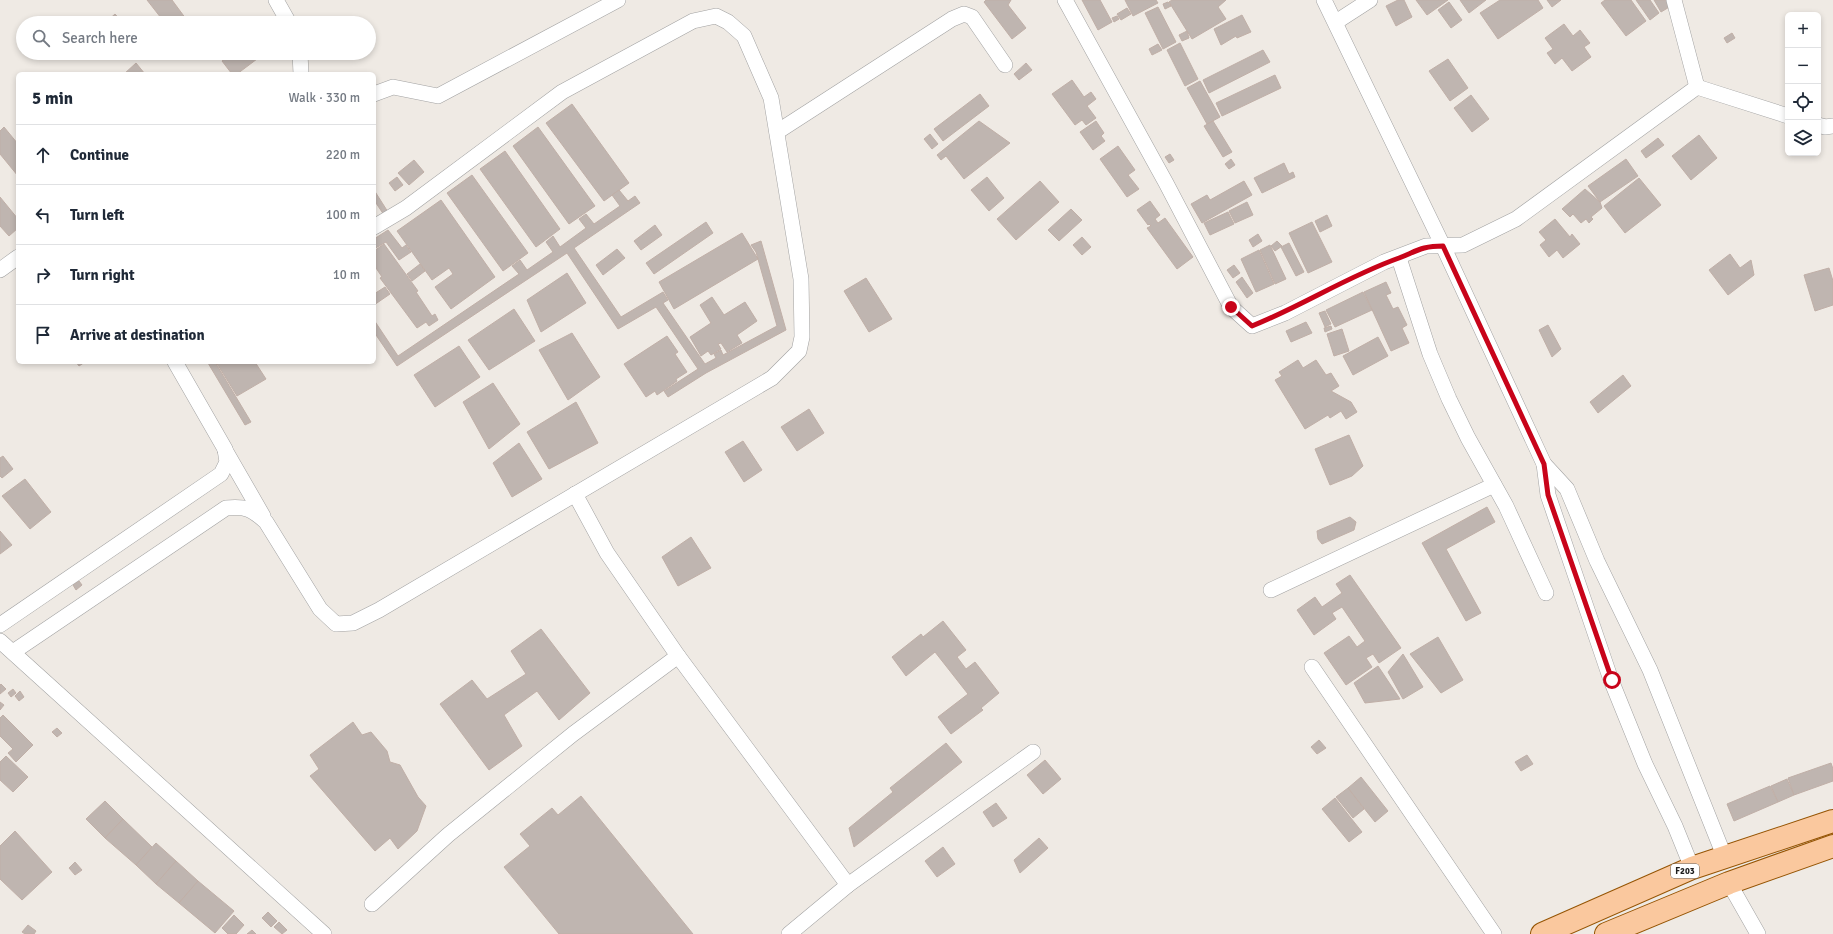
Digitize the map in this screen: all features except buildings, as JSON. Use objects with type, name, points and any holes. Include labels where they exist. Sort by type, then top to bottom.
[{"type":"main road","name":"F203","points":[[1542,934],[1692,868],[1833,822]]},
{"type":"main road","points":[[1606,934],[1729,883],[1833,846]]},
{"type":"street","points":[[276,0],[285,16]]},
{"type":"street","points":[[376,93],[393,87],[438,96],[618,0]]},
{"type":"street","points":[[1064,0],[1166,183],[1231,307],[1252,326],[1285,313],[1384,262],[1399,258],[1426,246],[1463,245],[1516,219],[1697,87]]},
{"type":"street","points":[[1324,0],[1336,22],[1443,246],[1544,464],[1548,495],[1612,680],[1645,764],[1675,826],[1692,868]]},
{"type":"street","points":[[1336,22],[1370,0]]},
{"type":"street","points":[[1674,0],[1697,87]]},
{"type":"street","points":[[777,132],[952,19],[964,14],[972,17],[1005,66]]},
{"type":"street","points":[[176,364],[266,522],[320,609],[336,624],[353,623],[379,610],[772,378],[799,351],[802,337],[801,279],[771,98],[744,36],[728,22],[716,16],[693,21],[562,92],[406,208],[376,226]]},
{"type":"street","points":[[300,60],[301,72]]},
{"type":"street","points":[[1697,87],[1785,115]]},
{"type":"street","points":[[1821,126],[1833,126]]},
{"type":"street","points":[[0,257],[16,256]]},
{"type":"street","points":[[0,270],[16,258]]},
{"type":"street","points":[[1399,258],[1430,354],[1468,438],[1523,540],[1546,593]]},
{"type":"street","points":[[0,625],[221,474],[227,462],[225,449]]},
{"type":"street","points":[[1544,464],[1567,489],[1597,561],[1650,670],[1725,858]]},
{"type":"street","points":[[1271,590],[1494,486]]},
{"type":"street","points":[[575,494],[607,553],[678,656],[848,885]]},
{"type":"street","points":[[13,652],[226,508],[240,507],[254,510],[266,522]]},
{"type":"street","points":[[0,641],[324,934]]},
{"type":"street","points":[[372,904],[454,830],[573,734],[678,656]]},
{"type":"street","points":[[1312,667],[1494,934]]},
{"type":"street","points":[[789,934],[848,885],[1033,752]]},
{"type":"street","points":[[1729,883],[1758,934]]},
{"type":"route","points":[[1231,307],[1252,326],[1285,313],[1384,262],[1399,258],[1426,246],[1443,246],[1544,464],[1548,495],[1612,680]]}]
